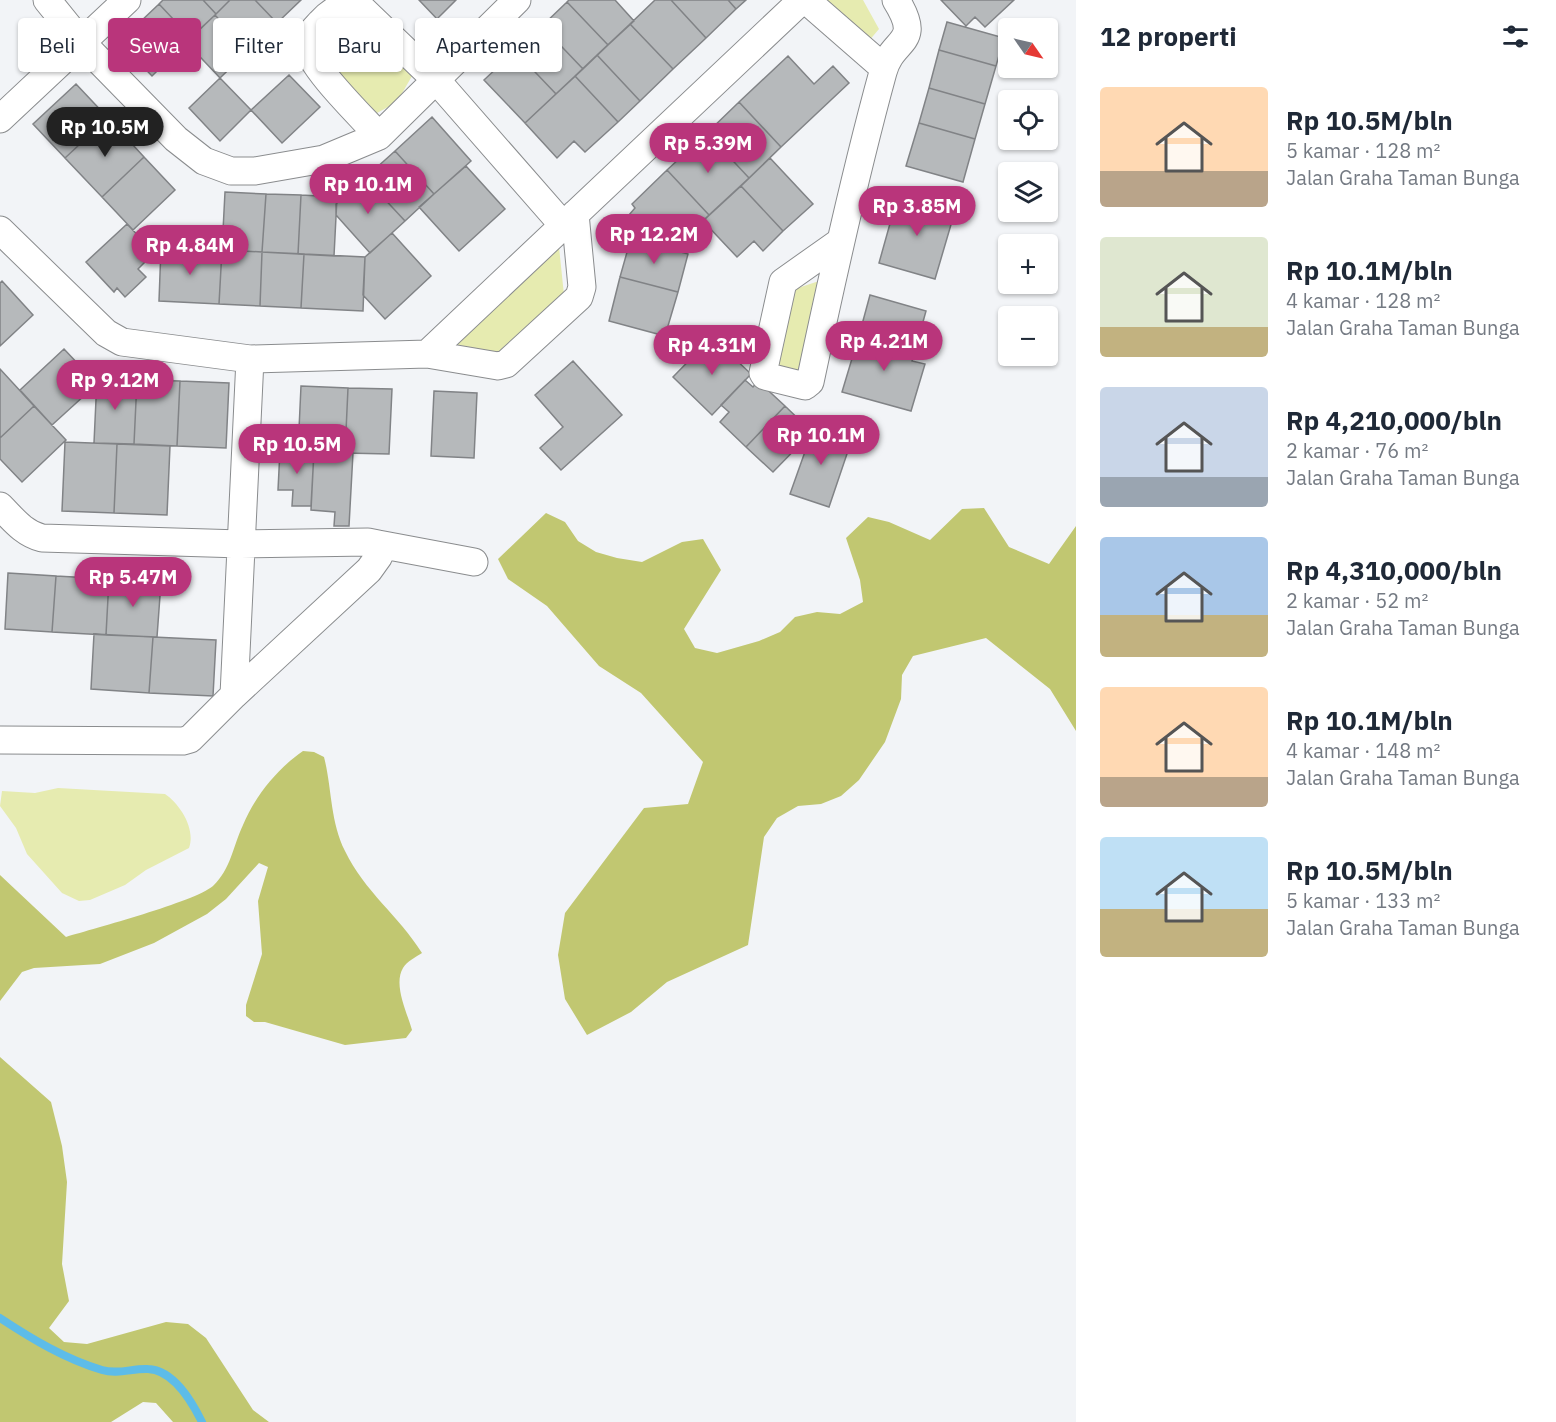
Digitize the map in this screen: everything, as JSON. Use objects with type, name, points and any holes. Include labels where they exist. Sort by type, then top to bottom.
[{"type":"street","points":[[47,0],[62,18]]},
{"type":"street","points":[[96,28],[127,0]]},
{"type":"street","points":[[96,57],[176,139],[204,161],[231,171],[255,171],[324,159],[380,136],[517,0]]},
{"type":"street","points":[[427,354],[804,0],[884,68]]},
{"type":"street","points":[[841,241],[783,282],[763,373],[765,376],[805,386],[810,382],[841,241],[884,68],[904,40],[908,29],[907,18],[896,0]]},
{"type":"street","points":[[0,230],[106,333],[122,342],[250,359],[427,354],[502,366],[576,301],[582,287],[569,220],[437,81],[358,5],[338,8],[325,17],[309,37],[307,43],[310,54],[316,65],[380,136]]},
{"type":"street","points":[[0,119],[49,72]]},
{"type":"street","points":[[234,695],[250,359]]},
{"type":"street","points":[[0,506],[21,528],[32,536],[42,538],[241,544],[368,542],[474,562]]},
{"type":"street","points":[[0,740],[183,741],[190,739],[369,570],[379,556],[378,544]]},
{"type":"green space","points":[[825,0],[863,0],[879,29],[868,42]]},
{"type":"green space","points":[[403,68],[412,76],[397,102],[377,113],[337,72],[403,72]]},
{"type":"green space","points":[[559,247],[564,295],[499,353],[454,344]]},
{"type":"green space","points":[[822,280],[800,377],[775,368],[795,289]]},
{"type":"green space","points":[[984,508],[1009,547],[1049,564],[1076,526],[1076,731],[1050,689],[986,638],[913,656],[902,675],[901,699],[885,742],[859,780],[841,796],[821,804],[798,806],[777,818],[764,837],[748,945],[667,982],[631,1012],[587,1035],[565,999],[558,955],[565,913],[644,808],[688,804],[703,762],[641,693],[599,666],[547,606],[508,579],[498,559],[546,513],[565,522],[578,541],[596,552],[617,558],[642,562],[682,542],[703,539],[721,570],[684,629],[695,648],[717,653],[759,641],[780,632],[795,617],[817,612],[840,614],[863,602],[860,580],[846,538],[868,517],[889,522],[930,540],[962,509]]},
{"type":"green space","points":[[303,751],[314,752],[324,757],[334,816],[345,851],[362,879],[422,953],[407,963],[400,975],[400,990],[412,1030],[406,1038],[345,1045],[265,1022],[254,1022],[246,1016],[246,1005],[262,954],[258,901],[268,867],[259,863],[226,899],[207,914],[154,943],[100,964],[34,968],[22,972],[0,1001],[0,875],[66,937],[186,899],[213,886],[219,879],[228,865],[248,814],[261,793],[276,774]]},
{"type":"green space","points":[[58,788],[165,794],[181,810],[185,818],[190,833],[189,848],[146,870],[125,885],[90,900],[79,901],[62,893],[27,854],[16,828],[0,806],[2,791],[35,793]]},
{"type":"green space","points":[[0,1057],[51,1102],[62,1146],[67,1182],[62,1264],[69,1301],[49,1328],[64,1342],[87,1344],[166,1322],[188,1324],[206,1338],[253,1410],[269,1422],[173,1422],[156,1403],[143,1402],[111,1422],[0,1422]]},
{"type":"building","points":[[163,0],[203,0],[216,14],[201,28],[201,18],[172,18],[159,4]]},
{"type":"building","points":[[203,0],[230,0],[216,14]]},
{"type":"building","points":[[230,0],[255,0],[272,18],[218,18],[215,15]]},
{"type":"building","points":[[255,0],[301,0],[282,18],[272,18]]},
{"type":"building","points":[[419,0],[456,0],[438,18]]},
{"type":"building","points":[[569,0],[615,0],[634,21],[608,45],[567,2]]},
{"type":"building","points":[[655,0],[671,0],[706,38],[673,69],[630,24]]},
{"type":"building","points":[[671,0],[728,0],[736,9],[706,38]]},
{"type":"building","points":[[728,0],[746,0],[736,9]]},
{"type":"building","points":[[941,0],[1014,0],[985,27],[975,17],[966,26]]},
{"type":"building","points":[[567,2],[608,45],[583,69],[562,47],[562,18],[550,18]]},
{"type":"building","points":[[159,4],[172,18],[144,18]]},
{"type":"building","points":[[215,15],[218,18],[213,18],[213,71],[201,58],[201,28]]},
{"type":"building","points":[[947,22],[998,36],[996,66],[939,50]]},
{"type":"building","points":[[630,24],[673,69],[640,101],[597,55]]},
{"type":"building","points":[[562,47],[583,69],[556,94],[535,72],[562,72]]},
{"type":"building","points":[[939,50],[996,66],[985,104],[929,88]]},
{"type":"building","points":[[597,55],[640,101],[618,122],[575,76]]},
{"type":"building","points":[[788,56],[814,84],[833,66],[849,83],[781,147],[739,102]]},
{"type":"building","points":[[214,72],[226,72],[220,78]]},
{"type":"building","points":[[493,72],[535,72],[556,94],[525,123],[484,80]]},
{"type":"building","points":[[289,75],[320,107],[282,143],[251,110]]},
{"type":"building","points":[[575,76],[618,122],[585,152],[574,141],[557,158],[525,123]]},
{"type":"building","points":[[220,78],[251,110],[220,141],[189,108]]},
{"type":"building","points":[[76,84],[108,118],[65,158],[33,124]]},
{"type":"building","points":[[929,88],[985,104],[975,139],[919,123]]},
{"type":"building","points":[[739,102],[781,147],[749,178],[707,133]]},
{"type":"building","points":[[432,117],[471,161],[434,194],[395,151]]},
{"type":"building","points":[[108,118],[144,157],[102,197],[65,158]]},
{"type":"building","points":[[919,123],[975,139],[963,182],[906,166]]},
{"type":"building","points":[[707,133],[749,178],[709,215],[667,170]]},
{"type":"building","points":[[395,151],[434,194],[405,221],[365,178]]},
{"type":"building","points":[[144,157],[175,190],[133,230],[102,197]]},
{"type":"building","points":[[770,158],[813,204],[783,231],[741,186]]},
{"type":"building","points":[[466,166],[505,209],[459,251],[419,207]]},
{"type":"building","points":[[667,170],[709,215],[674,249],[655,230],[649,236],[629,215],[635,208],[632,204]]},
{"type":"building","points":[[365,178],[405,221],[370,253],[336,215],[336,204]]},
{"type":"building","points":[[741,186],[783,231],[763,251],[754,241],[737,257],[703,221]]},
{"type":"building","points":[[225,192],[266,194],[262,252],[222,250]]},
{"type":"building","points":[[266,194],[301,195],[298,254],[262,252]]},
{"type":"building","points":[[301,195],[337,197],[334,256],[298,254]]},
{"type":"building","points":[[898,195],[955,211],[935,279],[879,263]]},
{"type":"building","points":[[127,224],[149,247],[145,251],[150,257],[138,269],[146,277],[125,297],[117,288],[114,292],[86,262]]},
{"type":"building","points":[[392,233],[431,276],[385,319],[363,295],[365,257]]},
{"type":"building","points":[[631,238],[688,254],[678,292],[620,277]]},
{"type":"building","points":[[161,248],[222,250],[219,304],[159,301]]},
{"type":"building","points":[[222,250],[262,252],[260,306],[219,304]]},
{"type":"building","points":[[262,252],[304,254],[301,308],[260,306]]},
{"type":"building","points":[[304,254],[365,257],[363,311],[301,308]]},
{"type":"building","points":[[620,277],[678,292],[665,336],[609,321]]},
{"type":"building","points":[[2,281],[33,315],[0,346],[0,283]]},
{"type":"building","points":[[870,295],[926,311],[916,347],[860,332]]},
{"type":"building","points":[[860,332],[916,347],[912,361],[925,364],[911,411],[842,392]]},
{"type":"building","points":[[712,337],[751,374],[712,415],[673,377]]},
{"type":"building","points":[[64,349],[97,384],[52,425],[20,390]]},
{"type":"building","points":[[573,361],[622,415],[561,470],[540,448],[563,427],[535,395]]},
{"type":"building","points":[[0,369],[34,406],[0,438]]},
{"type":"building","points":[[97,378],[137,380],[134,444],[94,443]]},
{"type":"building","points":[[137,380],[180,381],[177,446],[134,444]]},
{"type":"building","points":[[745,380],[753,387],[758,381],[785,406],[746,447],[720,422],[729,412],[721,405]]},
{"type":"building","points":[[180,381],[229,383],[226,448],[177,446]]},
{"type":"building","points":[[301,386],[348,388],[345,453],[298,451]]},
{"type":"building","points":[[348,388],[392,389],[389,454],[345,453]]},
{"type":"building","points":[[434,391],[477,393],[474,458],[431,456]]},
{"type":"building","points":[[34,406],[66,440],[22,482],[0,459],[0,438]]},
{"type":"building","points":[[785,406],[812,432],[773,472],[746,447]]},
{"type":"building","points":[[821,425],[847,433],[844,443],[850,445],[829,507],[790,494],[812,432],[819,434]]},
{"type":"building","points":[[65,442],[117,444],[114,513],[62,511]]},
{"type":"building","points":[[117,444],[170,446],[167,515],[114,513]]},
{"type":"building","points":[[280,450],[314,451],[311,506],[292,506],[293,490],[278,490]]},
{"type":"building","points":[[314,451],[353,453],[349,526],[334,526],[335,512],[311,510]]},
{"type":"building","points":[[8,573],[56,576],[52,632],[5,629]]},
{"type":"building","points":[[56,576],[109,579],[106,635],[52,632]]},
{"type":"building","points":[[109,579],[161,582],[157,637],[106,635]]},
{"type":"building","points":[[94,634],[153,637],[149,693],[91,689]]},
{"type":"building","points":[[153,637],[216,640],[213,696],[149,693]]},
{"type":"waterway","points":[[0,1318],[49,1348],[102,1370],[114,1372],[148,1369],[166,1375],[181,1388],[202,1422]]}]
